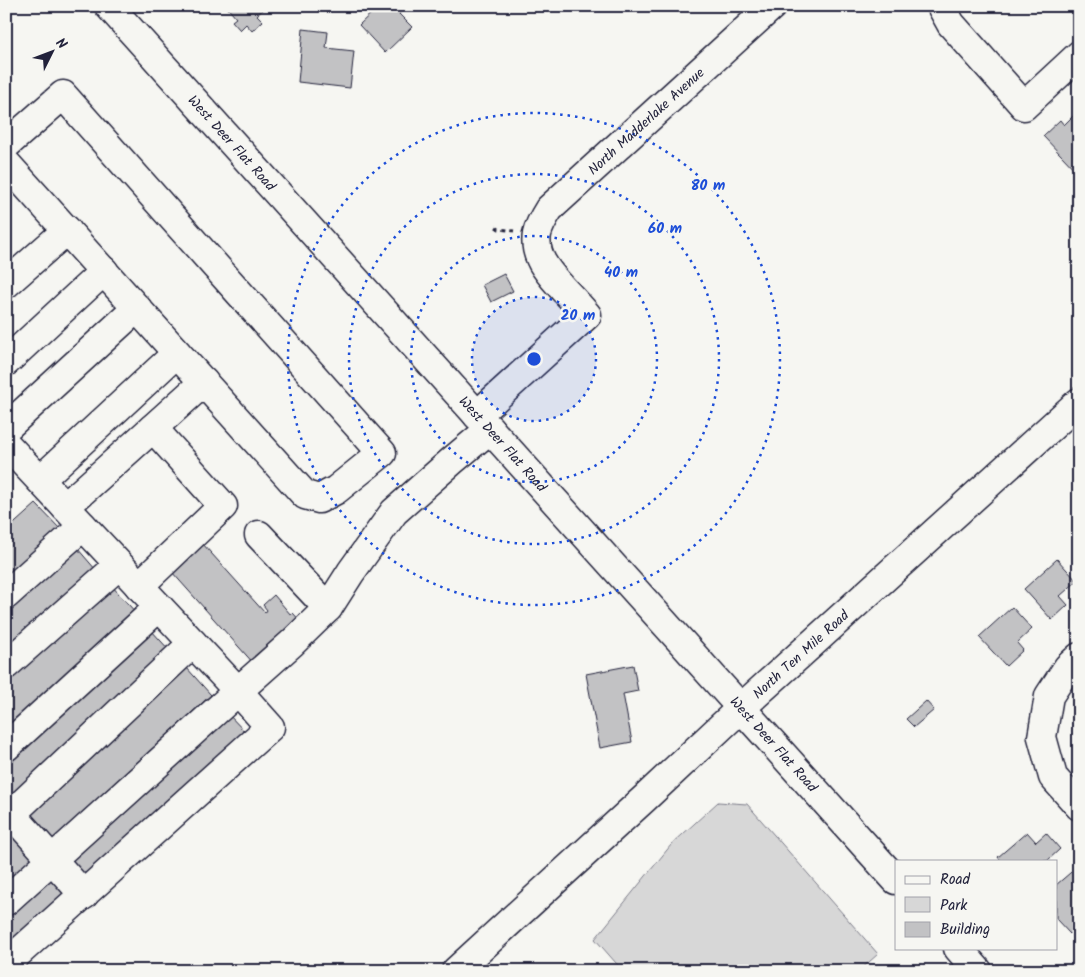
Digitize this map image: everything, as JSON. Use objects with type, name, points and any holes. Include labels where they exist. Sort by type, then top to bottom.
[{"type":"street","name":"West Deer Flat Road","points":[[109,6],[895,879]]},
{"type":"street","name":"North Madderlake Avenue","points":[[527,239],[537,235],[549,209],[772,6]]},
{"type":"street","points":[[941,6],[951,24],[1024,106],[1079,55]]},
{"type":"street","points":[[6,145],[63,95],[382,453],[336,490],[319,499],[305,495],[6,163]]},
{"type":"street","points":[[6,284],[67,230]]},
{"type":"street","points":[[6,901],[328,608],[394,512],[452,460],[484,422],[587,315],[546,271],[527,239]]},
{"type":"street","points":[[6,362],[104,271]]},
{"type":"street","points":[[6,428],[137,308]]},
{"type":"street","points":[[40,480],[177,353]]},
{"type":"street","points":[[6,595],[153,428],[204,382]]},
{"type":"street","name":"North Ten Mile Road","points":[[456,971],[741,708],[1079,402]]},
{"type":"street","points":[[139,586],[223,506],[153,428]]},
{"type":"street","points":[[6,444],[270,727],[6,964]]},
{"type":"street","points":[[259,535],[328,608]]},
{"type":"street","points":[[6,665],[120,565]]},
{"type":"street","points":[[6,746],[159,607]]},
{"type":"street","points":[[84,895],[8,814],[193,644]]},
{"type":"street","points":[[1079,657],[1068,667],[1049,696],[1042,737],[1053,777],[1079,806]]},
{"type":"street","points":[[960,950],[978,971]]},
{"type":"path","points":[[496,227],[499,230],[527,239]]},
{"type":"green space","points":[[718,802],[747,804],[878,954],[859,971],[623,971],[595,939],[671,845]]},
{"type":"building","points":[[226,6],[267,6],[257,15],[263,21],[252,31],[246,24],[240,30],[232,21],[236,18]]},
{"type":"building","points":[[379,6],[404,6],[405,8],[399,14],[412,27],[385,53],[359,25]]},
{"type":"building","points":[[303,29],[328,32],[326,48],[354,51],[350,88],[298,82]]},
{"type":"building","points":[[1075,114],[1079,118],[1079,174],[1043,136],[1060,120],[1064,125]]},
{"type":"building","points":[[504,274],[513,291],[491,302],[482,285]]},
{"type":"building","points":[[36,504],[63,532],[6,584],[6,531]]},
{"type":"building","points":[[202,543],[265,613],[267,610],[263,605],[274,595],[291,615],[293,613],[303,624],[255,665],[171,571]]},
{"type":"building","points":[[77,548],[96,570],[6,651],[6,612]]},
{"type":"building","points":[[1057,559],[1077,581],[1060,596],[1068,605],[1052,620],[1024,589]]},
{"type":"building","points":[[111,585],[137,614],[6,733],[6,680]]},
{"type":"building","points":[[1012,607],[1032,629],[1017,643],[1023,650],[1006,666],[979,637]]},
{"type":"building","points":[[151,630],[170,651],[12,797],[6,791],[6,763]]},
{"type":"building","points":[[633,665],[638,691],[623,694],[632,742],[600,748],[586,674]]},
{"type":"building","points":[[186,667],[211,695],[52,840],[27,813]]},
{"type":"building","points":[[926,701],[934,710],[914,727],[906,719]]},
{"type":"building","points":[[227,713],[247,734],[87,880],[68,858]]},
{"type":"building","points":[[6,831],[33,858],[6,882]]},
{"type":"building","points":[[1027,832],[1036,842],[1046,833],[1060,849],[1048,860],[1000,860],[998,857]]},
{"type":"building","points":[[1077,867],[1079,869],[1079,926],[1070,934],[1058,921],[1058,883]]},
{"type":"building","points":[[49,876],[68,897],[6,954],[6,915]]}]
